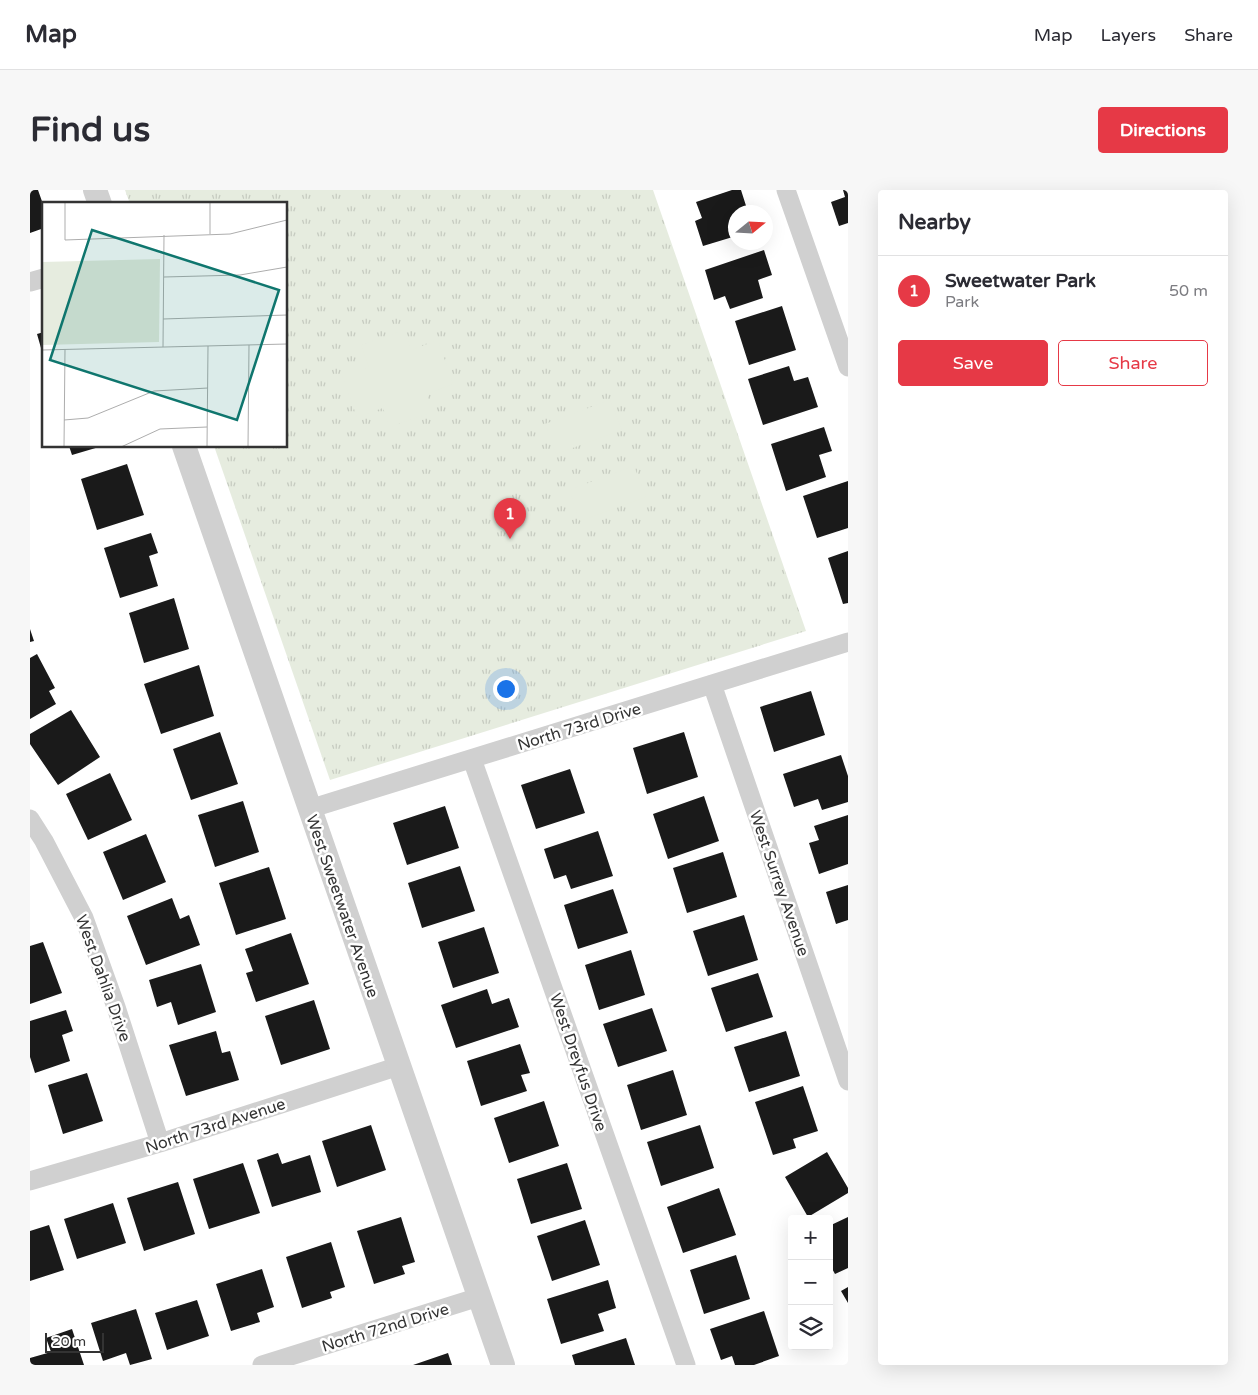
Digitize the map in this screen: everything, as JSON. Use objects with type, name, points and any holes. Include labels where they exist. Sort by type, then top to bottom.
[{"type":"street","points":[[95,190],[99,202]]},
{"type":"street","points":[[786,190],[848,368]]},
{"type":"street","name":"West Sweetwater Avenue","points":[[185,448],[503,1365]]},
{"type":"street","name":"North 73rd Drive","points":[[310,809],[848,642]]},
{"type":"street","name":"West Surrey Avenue","points":[[712,684],[848,1081]]},
{"type":"street","name":"West Dreyfus Drive","points":[[472,759],[686,1365]]},
{"type":"street","name":"West Dahlia Drive","points":[[30,820],[44,841],[84,918],[116,1007],[160,1143]]},
{"type":"street","name":"North 73rd Avenue","points":[[30,1181],[160,1143],[398,1066]]},
{"type":"street","name":"North 72nd Drive","points":[[262,1365],[479,1297]]},
{"type":"green space","points":[[125,190],[653,190],[806,631],[330,780],[215,448],[288,448],[288,202],[129,202]]},
{"type":"green space","points":[[404,330],[411,350],[438,340],[453,384],[427,394],[433,412],[390,427],[383,408],[357,417],[342,376],[369,367],[361,345]]},
{"type":"green space","points":[[610,400],[622,430],[556,454],[545,424]]},
{"type":"green space","points":[[634,466],[646,497],[580,521],[569,490]]},
{"type":"building","points":[[30,190],[38,190],[42,202],[42,229],[30,233]]},
{"type":"building","points":[[732,190],[741,190],[746,205],[728,205],[728,238],[703,246],[695,221],[702,218],[696,202]]},
{"type":"building","points":[[843,190],[848,190],[848,223],[839,226],[831,202],[845,197]]},
{"type":"building","points":[[764,250],[772,275],[758,280],[763,298],[730,309],[725,296],[714,300],[705,270]]},
{"type":"building","points":[[782,306],[796,350],[749,365],[735,321]]},
{"type":"building","points":[[42,333],[42,352],[37,334]]},
{"type":"building","points":[[789,366],[794,381],[808,377],[818,407],[763,425],[748,379]]},
{"type":"building","points":[[824,427],[832,451],[819,455],[826,477],[786,491],[771,444]]},
{"type":"building","points":[[70,448],[96,448],[72,455]]},
{"type":"building","points":[[127,464],[144,515],[97,530],[81,479]]},
{"type":"building","points":[[848,481],[848,528],[817,538],[803,496]]},
{"type":"building","points":[[151,533],[158,553],[149,556],[158,586],[120,598],[104,548]]},
{"type":"building","points":[[848,551],[848,603],[843,604],[828,558]]},
{"type":"building","points":[[174,598],[189,649],[144,663],[129,613]]},
{"type":"building","points":[[30,629],[34,641],[30,642]]},
{"type":"building","points":[[37,654],[55,688],[49,691],[56,704],[30,719],[30,658]]},
{"type":"building","points":[[199,665],[214,716],[161,734],[144,684]]},
{"type":"building","points":[[811,691],[825,735],[774,752],[760,707]]},
{"type":"building","points":[[71,710],[100,757],[58,785],[30,744],[30,734]]},
{"type":"building","points":[[220,732],[238,784],[191,800],[173,749]]},
{"type":"building","points":[[684,732],[698,777],[647,794],[633,748]]},
{"type":"building","points":[[841,755],[848,776],[848,802],[822,810],[818,799],[794,807],[783,774]]},
{"type":"building","points":[[570,769],[585,813],[536,829],[521,785]]},
{"type":"building","points":[[110,773],[132,820],[88,840],[66,794]]},
{"type":"building","points":[[704,796],[719,841],[668,859],[653,814]]},
{"type":"building","points":[[243,801],[259,852],[215,867],[198,815]]},
{"type":"building","points":[[445,806],[459,848],[407,865],[393,823]]},
{"type":"building","points":[[848,815],[848,864],[819,874],[809,843],[819,840],[814,826]]},
{"type":"building","points":[[598,831],[613,876],[571,889],[566,875],[554,879],[544,849]]},
{"type":"building","points":[[146,834],[166,882],[123,900],[103,852]]},
{"type":"building","points":[[723,852],[737,897],[687,913],[673,868]]},
{"type":"building","points":[[460,866],[475,911],[422,928],[408,883]]},
{"type":"building","points":[[269,867],[286,919],[236,935],[219,883]]},
{"type":"building","points":[[848,885],[848,920],[836,924],[826,892]]},
{"type":"building","points":[[613,889],[628,933],[578,949],[564,905]]},
{"type":"building","points":[[172,898],[180,919],[189,915],[200,945],[146,965],[127,916]]},
{"type":"building","points":[[744,915],[758,960],[708,976],[693,931]]},
{"type":"building","points":[[484,927],[499,973],[453,988],[438,942]]},
{"type":"building","points":[[291,933],[309,984],[256,1002],[246,973],[253,971],[245,949]]},
{"type":"building","points":[[43,942],[62,993],[30,1004],[30,946]]},
{"type":"building","points":[[631,950],[645,995],[599,1010],[585,965]]},
{"type":"building","points":[[201,964],[216,1012],[178,1025],[171,1002],[157,1007],[149,980]]},
{"type":"building","points":[[758,973],[773,1017],[726,1032],[711,988]]},
{"type":"building","points":[[487,989],[492,1004],[509,998],[519,1027],[456,1048],[441,1005]]},
{"type":"building","points":[[314,1000],[330,1049],[281,1065],[265,1016]]},
{"type":"building","points":[[652,1008],[667,1051],[618,1067],[603,1024]]},
{"type":"building","points":[[66,1010],[73,1031],[62,1035],[70,1061],[35,1073],[30,1057],[30,1021]]},
{"type":"building","points":[[216,1031],[222,1053],[230,1051],[239,1080],[186,1096],[169,1045]]},
{"type":"building","points":[[786,1031],[800,1076],[749,1092],[734,1047]]},
{"type":"building","points":[[520,1044],[530,1073],[521,1075],[527,1091],[481,1106],[467,1061]]},
{"type":"building","points":[[673,1070],[687,1115],[641,1130],[627,1085]]},
{"type":"building","points":[[87,1073],[103,1121],[63,1134],[48,1085]]},
{"type":"building","points":[[803,1086],[818,1131],[793,1139],[796,1148],[773,1155],[755,1102]]},
{"type":"building","points":[[544,1101],[559,1146],[509,1163],[494,1118]]},
{"type":"building","points":[[371,1125],[386,1170],[337,1187],[322,1141]]},
{"type":"building","points":[[700,1125],[714,1168],[661,1186],[647,1142]]},
{"type":"building","points":[[827,1152],[848,1188],[848,1193],[811,1215],[807,1215],[785,1177]]},
{"type":"building","points":[[278,1153],[282,1164],[310,1155],[321,1192],[272,1207],[257,1160]]},
{"type":"building","points":[[243,1163],[260,1213],[209,1229],[193,1179]]},
{"type":"building","points":[[567,1163],[582,1209],[531,1224],[517,1179]]},
{"type":"building","points":[[178,1182],[195,1234],[144,1251],[127,1198]]},
{"type":"building","points":[[719,1188],[736,1235],[683,1253],[667,1207]]},
{"type":"building","points":[[113,1203],[126,1243],[77,1259],[64,1219]]},
{"type":"building","points":[[401,1217],[415,1262],[402,1266],[405,1274],[374,1284],[357,1231]]},
{"type":"building","points":[[848,1217],[848,1268],[835,1274],[833,1270],[833,1224]]},
{"type":"building","points":[[585,1220],[600,1265],[552,1281],[537,1236]]},
{"type":"building","points":[[49,1225],[64,1270],[30,1281],[30,1231]]},
{"type":"building","points":[[331,1242],[345,1287],[330,1292],[332,1298],[302,1308],[286,1257]]},
{"type":"building","points":[[736,1255],[750,1299],[704,1314],[690,1270]]},
{"type":"building","points":[[262,1269],[274,1307],[257,1313],[260,1322],[231,1331],[216,1284]]},
{"type":"building","points":[[608,1280],[616,1308],[598,1314],[604,1331],[561,1344],[547,1299]]},
{"type":"building","points":[[848,1287],[848,1303],[841,1291]]},
{"type":"building","points":[[197,1300],[209,1336],[167,1350],[155,1313]]},
{"type":"building","points":[[136,1309],[152,1359],[130,1365],[126,1353],[103,1361],[91,1323]]},
{"type":"building","points":[[764,1311],[779,1356],[754,1365],[735,1365],[732,1356],[721,1360],[710,1329]]},
{"type":"building","points":[[72,1329],[84,1365],[30,1365],[30,1358],[51,1352],[46,1338]]},
{"type":"building","points":[[626,1338],[635,1365],[575,1365],[572,1355]]},
{"type":"building","points":[[448,1353],[452,1365],[413,1365]]},
{"type":"place","name":"Sweetwater Park","points":[[510,539]]}]
